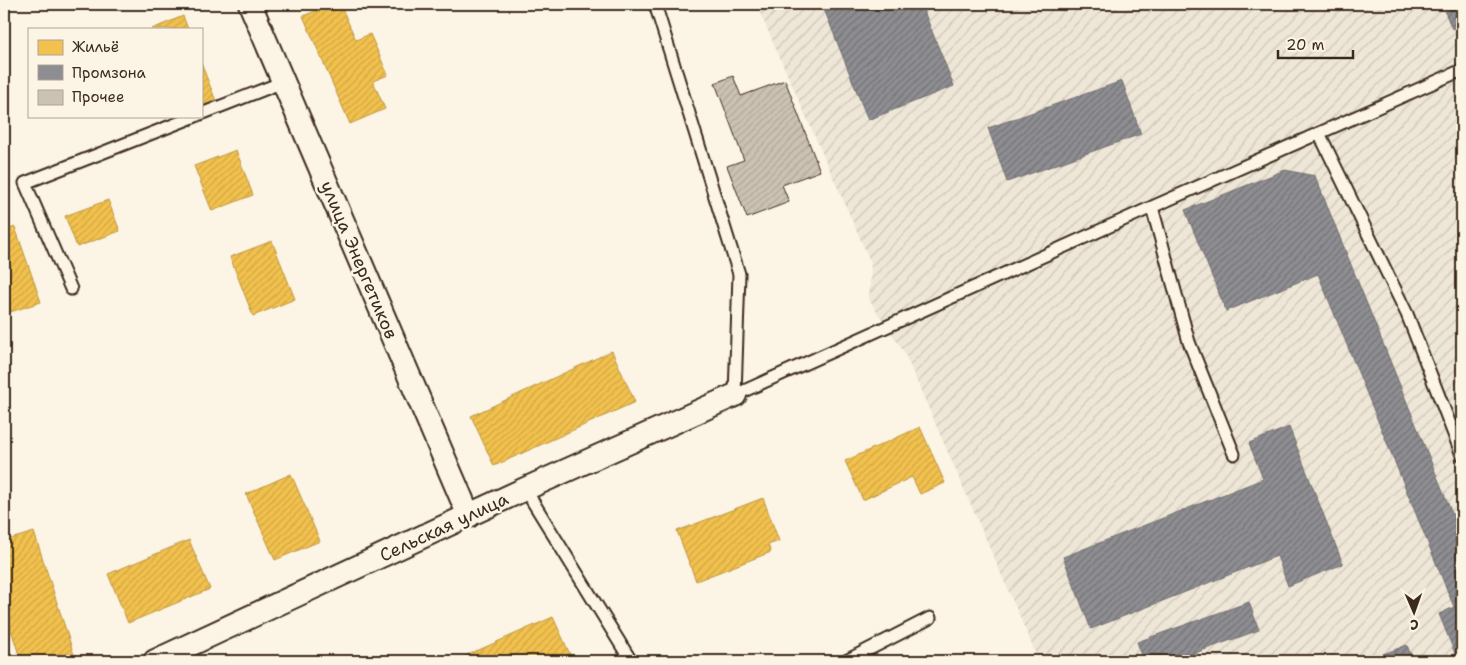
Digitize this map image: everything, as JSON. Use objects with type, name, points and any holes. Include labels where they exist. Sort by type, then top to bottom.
[{"type":"street","name":"улица Энергетиков","points":[[250,4],[468,516]]},
{"type":"street","name":"Сельская улица","points":[[155,661],[525,489],[735,395]]},
{"type":"lane","points":[[655,4],[739,274],[735,395],[1462,70]]},
{"type":"lane","points":[[202,114],[283,82]]},
{"type":"lane","points":[[71,288],[24,182],[191,118]]},
{"type":"lane","points":[[1319,133],[1407,314],[1462,455]]},
{"type":"lane","points":[[1152,207],[1189,342],[1234,454]]},
{"type":"lane","points":[[525,489],[631,661]]},
{"type":"lane","points":[[846,661],[930,618]]},
{"type":"shaded area","points":[[756,4],[1462,4],[1462,661],[1039,661],[904,352],[869,300],[871,263]]},
{"type":"building: Жильё","points":[[333,4],[340,4],[356,40],[370,34],[388,75],[373,81],[385,109],[350,124],[303,16]]},
{"type":"building: Жильё","points":[[183,16],[188,28],[154,28]]},
{"type":"building: Жильё","points":[[202,66],[216,101],[202,107]]},
{"type":"building: Жильё","points":[[236,150],[253,195],[212,211],[194,166]]},
{"type":"building: Жильё","points":[[108,200],[120,231],[77,247],[65,216]]},
{"type":"building: Жильё","points":[[15,227],[41,302],[4,314],[4,231]]},
{"type":"building: Жильё","points":[[272,241],[295,299],[253,316],[230,257]]},
{"type":"building: Жильё","points":[[612,351],[635,402],[494,466],[471,416]]},
{"type":"building: Жильё","points":[[920,427],[945,483],[920,494],[912,477],[863,500],[845,461]]},
{"type":"building: Жильё","points":[[291,474],[320,541],[275,560],[246,494]]},
{"type":"building: Жильё","points":[[763,498],[779,541],[768,545],[771,552],[696,581],[677,531]]},
{"type":"building: Жильё","points":[[34,532],[76,661],[21,661],[4,608],[4,541]]},
{"type":"building: Жильё","points":[[189,540],[210,589],[128,623],[108,574]]},
{"type":"building: Жильё","points":[[553,617],[573,661],[454,661]]},
{"type":"building: Промзона","points":[[822,4],[921,4],[954,86],[868,120]]},
{"type":"building: Промзона","points":[[1462,4],[1462,24],[1452,29],[1445,12]]},
{"type":"building: Промзона","points":[[1122,81],[1141,134],[1007,182],[988,128]]},
{"type":"building: Промзона","points":[[1285,170],[1315,176],[1462,538],[1462,661],[1458,661],[1439,614],[1454,607],[1318,274],[1226,311],[1185,210]]},
{"type":"building: Промзона","points":[[1289,427],[1343,564],[1288,586],[1277,556],[1091,629],[1063,557],[1263,479],[1249,443]]},
{"type":"building: Промзона","points":[[1249,602],[1259,630],[1173,661],[1144,661],[1137,642]]},
{"type":"building: Промзона","points":[[1407,645],[1413,661],[1365,661]]},
{"type":"building: Прочее","points":[[733,76],[741,96],[785,80],[820,171],[782,185],[789,202],[747,218],[727,166],[744,160],[715,83]]}]
